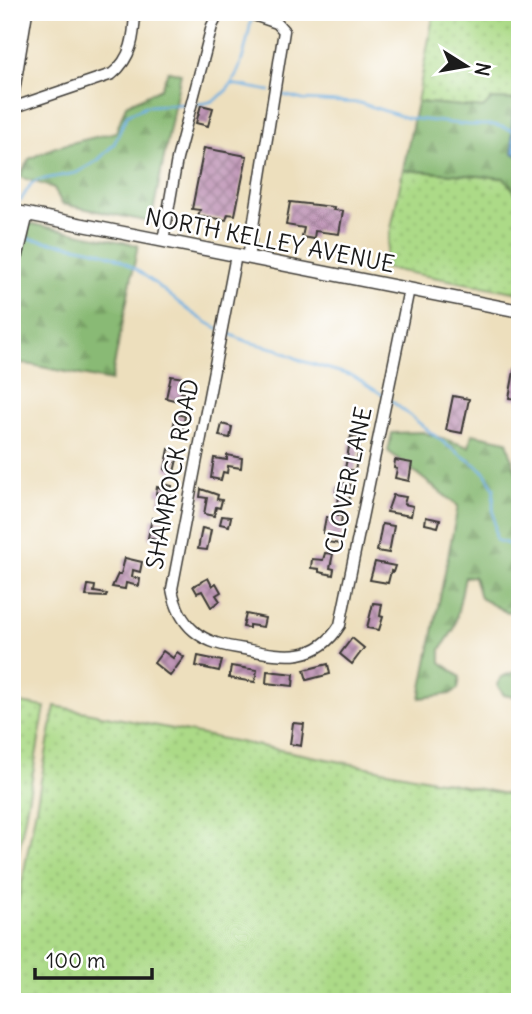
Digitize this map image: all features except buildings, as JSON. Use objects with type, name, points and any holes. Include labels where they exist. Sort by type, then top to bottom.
[{"type":"main road","name":"NORTH KELLEY AVENUE","points":[[12,211],[520,311]]},
{"type":"street","points":[[26,12],[12,106],[112,74],[129,53],[135,12]]},
{"type":"street","points":[[163,241],[177,159],[212,26],[219,12]]},
{"type":"street","name":"SHAMROCK ROAD","points":[[245,12],[277,23],[284,31],[242,257],[177,552],[172,589],[182,618],[194,632],[204,638],[221,645],[276,655],[295,655]]},
{"type":"street","points":[[12,115],[15,135],[12,152]]},
{"type":"street","points":[[12,262],[18,255],[28,214]]},
{"type":"street","name":"CLOVER LANE","points":[[295,655],[322,645],[340,625],[409,289]]},
{"type":"green space","points":[[434,12],[520,12],[520,100],[492,99],[484,108],[417,102]]},
{"type":"green space","points":[[168,71],[181,73],[151,222],[62,204],[54,188],[20,177],[29,159],[55,147],[116,132],[126,105],[161,88]]},
{"type":"green space","points":[[492,99],[520,100],[520,198],[504,178],[403,170],[417,102],[483,108]]},
{"type":"green space","points":[[403,170],[504,178],[520,198],[520,293],[383,268]]},
{"type":"green space","points":[[12,220],[138,245],[111,381],[12,361]]},
{"type":"green space","points":[[422,432],[469,447],[472,434],[507,441],[516,472],[520,474],[520,611],[506,612],[480,598],[474,576],[465,577],[454,629],[441,649],[441,662],[460,677],[458,689],[450,694],[420,698],[458,506],[388,451],[392,433]]},
{"type":"green space","points":[[520,672],[520,698],[504,695],[497,685],[501,677]]},
{"type":"green space","points":[[20,703],[45,707],[12,888],[12,716],[20,714]]},
{"type":"green space","points":[[55,706],[516,796],[520,778],[520,1002],[12,1002],[12,935]]},
{"type":"water","points":[[520,105],[520,157],[513,153],[512,130],[514,112]]},
{"type":"waterway","points":[[197,104],[216,100],[233,82],[242,61],[252,17]]},
{"type":"waterway","points":[[232,84],[270,91]]},
{"type":"waterway","points":[[276,93],[303,100],[360,103],[407,118],[495,125],[512,130],[520,127]]},
{"type":"waterway","points":[[21,200],[31,184],[38,180],[76,173],[97,161],[114,144],[127,115],[146,106],[186,104]]},
{"type":"waterway","points":[[12,235],[20,237]]},
{"type":"waterway","points":[[27,238],[88,248],[111,255],[146,276],[193,314],[219,329]]},
{"type":"waterway","points":[[225,332],[248,342],[277,349],[302,361],[353,376],[383,395]]},
{"type":"waterway","points":[[389,399],[483,470],[494,488],[496,540],[520,548]]}]
